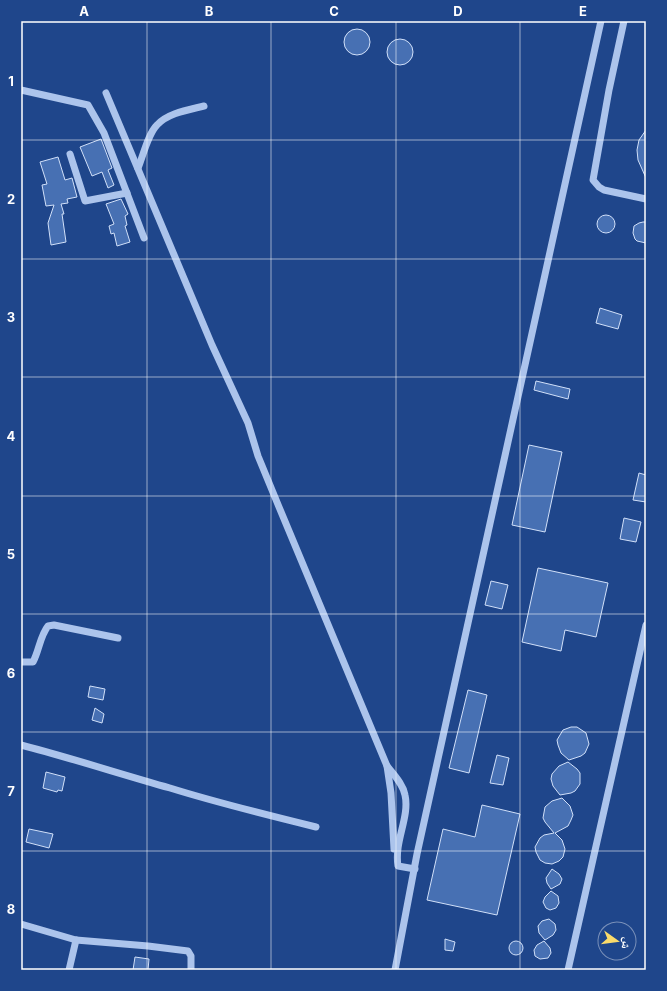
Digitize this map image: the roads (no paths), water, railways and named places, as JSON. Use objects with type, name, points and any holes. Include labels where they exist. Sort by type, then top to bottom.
[{"type":"street","points":[[395,970],[415,869],[600,21]]},
{"type":"street","points":[[624,21],[609,90],[593,180],[604,190],[646,199]]},
{"type":"street","points":[[21,90],[88,105],[104,133],[144,238]]},
{"type":"street","points":[[106,93],[212,345],[248,423],[258,456],[387,766],[391,793],[394,847],[398,866],[415,869]]},
{"type":"street","points":[[138,168],[156,125],[170,115],[204,106]]},
{"type":"street","points":[[70,154],[85,201],[127,193]]},
{"type":"street","points":[[568,970],[646,625]]},
{"type":"street","points":[[21,662],[33,662],[48,626],[118,638]]},
{"type":"street","points":[[21,745],[75,759],[242,809],[316,827]]},
{"type":"street","points":[[387,766],[400,782],[405,794],[406,808],[396,857]]},
{"type":"street","points":[[21,924],[76,940],[188,951],[191,956],[191,970]]},
{"type":"street","points":[[69,970],[76,940]]}]
